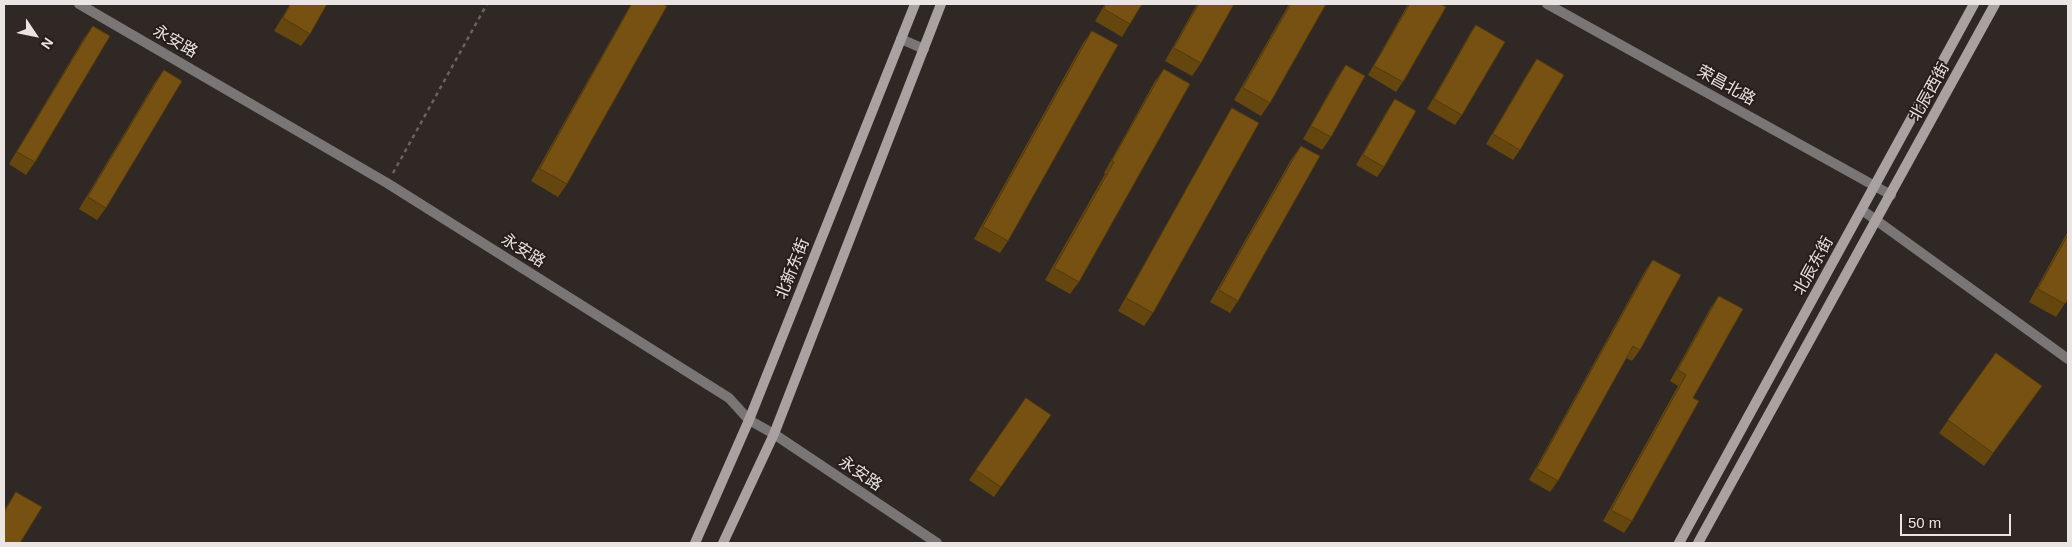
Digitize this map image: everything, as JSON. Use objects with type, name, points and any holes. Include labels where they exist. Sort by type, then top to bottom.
[{"type":"main road","name":"北新东街","points":[[695,543],[750,420],[915,4]]},
{"type":"main road","points":[[723,543],[774,434],[941,4]]},
{"type":"main road","name":"北辰东街","points":[[1679,543],[1974,4]]},
{"type":"main road","name":"北辰西街","points":[[1890,195],[1995,4]]},
{"type":"main road","name":"北辰东街","points":[[1698,543],[1890,195]]},
{"type":"street","name":"永安路","points":[[79,4],[387,183],[729,398],[750,420],[937,543]]},
{"type":"street","name":"荣昌北路","points":[[1546,4],[1890,195]]},
{"type":"street","points":[[901,39],[924,49]]},
{"type":"street","points":[[1862,210],[2068,359]]},
{"type":"path","points":[[387,183],[487,4]]},
{"type":"building","points":[[291,4],[327,4],[310,34],[283,18]]},
{"type":"building","points":[[632,4],[662,4],[667,6],[567,184],[540,169]]},
{"type":"building","points":[[1106,4],[1142,4],[1130,24],[1104,9]]},
{"type":"building","points":[[1199,4],[1234,4],[1201,63],[1174,48]]},
{"type":"building","points":[[1291,4],[1326,4],[1270,103],[1243,88]]},
{"type":"building","points":[[1410,4],[1440,4],[1446,7],[1403,82],[1374,66]]},
{"type":"building","points":[[1476,25],[1505,42],[1462,115],[1434,99]]},
{"type":"building","points":[[93,26],[110,36],[35,162],[17,152]]},
{"type":"building","points":[[1092,31],[1118,45],[1008,241],[983,227]]},
{"type":"building","points":[[1537,59],[1564,75],[1520,150],[1493,134]]},
{"type":"building","points":[[1346,65],[1365,76],[1331,137],[1311,126]]},
{"type":"building","points":[[1164,69],[1190,84],[1079,282],[1054,268]]},
{"type":"building","points":[[164,70],[182,81],[106,208],[88,197]]},
{"type":"building","points":[[1395,99],[1416,111],[1384,167],[1363,155]]},
{"type":"building","points":[[1232,108],[1259,123],[1153,313],[1126,298]]},
{"type":"building","points":[[1301,146],[1320,156],[1238,301],[1219,290]]},
{"type":"building","points":[[2068,235],[2068,299],[2065,304],[2038,289]]},
{"type":"building","points":[[1653,260],[1681,275],[1640,350],[1633,346],[1558,481],[1537,469]]},
{"type":"building","points":[[1719,296],[1743,309],[1693,398],[1699,401],[1632,521],[1611,510],[1686,375],[1678,370]]},
{"type":"building","points":[[1996,353],[2042,386],[1993,453],[1948,420]]},
{"type":"building","points":[[1026,398],[1051,415],[1001,487],[976,470]]},
{"type":"building","points":[[16,492],[42,507],[20,543],[4,543],[4,513]]}]
